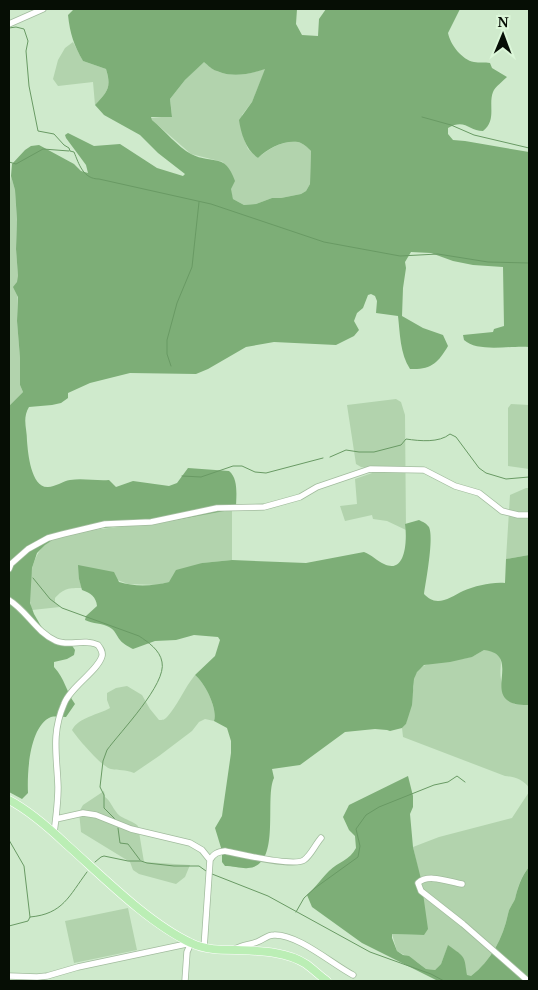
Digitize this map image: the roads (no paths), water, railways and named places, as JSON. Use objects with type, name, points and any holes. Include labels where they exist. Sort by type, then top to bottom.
[{"type":"main road","points":[[9,800],[32,814],[130,901],[160,924],[191,943],[204,948],[258,951],[291,956],[307,964],[327,981]]},
{"type":"street","points":[[9,24],[43,9]]},
{"type":"street","points":[[9,569],[11,564],[28,549],[48,538],[105,524],[151,522],[216,508],[264,507],[300,497],[317,487],[370,469],[424,470],[455,486],[479,493],[502,511],[518,515],[529,515]]},
{"type":"street","points":[[9,600],[36,627],[54,640],[68,643],[89,642],[98,646],[102,652],[97,664],[64,702],[60,715],[54,744],[58,788],[54,833]]},
{"type":"street","points":[[56,820],[83,813],[96,814],[147,834],[190,843],[202,850],[210,860]]},
{"type":"street","points":[[204,948],[210,860],[217,852],[225,851],[284,862],[298,862],[306,858],[321,838]]},
{"type":"street","points":[[462,884],[434,878],[426,878],[418,882],[421,891],[425,895],[464,924],[528,981]]},
{"type":"street","points":[[233,950],[270,936],[282,936],[306,945],[336,966],[353,975]]},
{"type":"street","points":[[9,976],[37,977],[191,943],[186,959],[185,981]]},
{"type":"street","points":[[30,981],[37,977]]},
{"type":"waterway","points":[[9,28],[24,29],[28,41],[26,51],[29,86],[38,131],[54,134],[70,151],[74,152],[82,170],[89,176],[211,204],[324,242],[400,256],[438,254],[488,262],[529,263]]},
{"type":"waterway","points":[[422,117],[451,125],[474,135],[529,148]]},
{"type":"waterway","points":[[9,162],[16,164],[43,149],[69,151]]},
{"type":"waterway","points":[[171,366],[167,354],[167,340],[177,303],[192,267],[199,202]]},
{"type":"waterway","points":[[330,457],[346,450],[374,452],[401,445],[406,439],[435,440],[450,434],[456,437],[479,468],[486,473],[506,479],[529,477]]},
{"type":"waterway","points":[[182,476],[201,477],[233,466],[242,466],[255,472],[266,473],[323,458]]},
{"type":"waterway","points":[[33,578],[50,599],[62,608],[139,636],[153,647],[161,658],[162,671],[150,695],[107,750],[103,761],[100,787],[104,795],[104,808],[116,820]]},
{"type":"waterway","points":[[296,912],[304,898],[315,888],[358,857],[360,846],[356,829],[366,815],[379,807],[434,785],[448,782],[457,776],[465,782]]},
{"type":"waterway","points":[[118,828],[120,843],[128,844],[140,860]]},
{"type":"waterway","points":[[9,840],[24,866],[30,917]]},
{"type":"waterway","points":[[95,862],[104,856],[128,861],[174,866],[199,866],[206,871]]},
{"type":"waterway","points":[[9,926],[28,921],[30,917],[58,908],[70,896],[87,872]]},
{"type":"waterway","points":[[212,874],[268,896],[370,952],[431,974],[444,981]]}]
